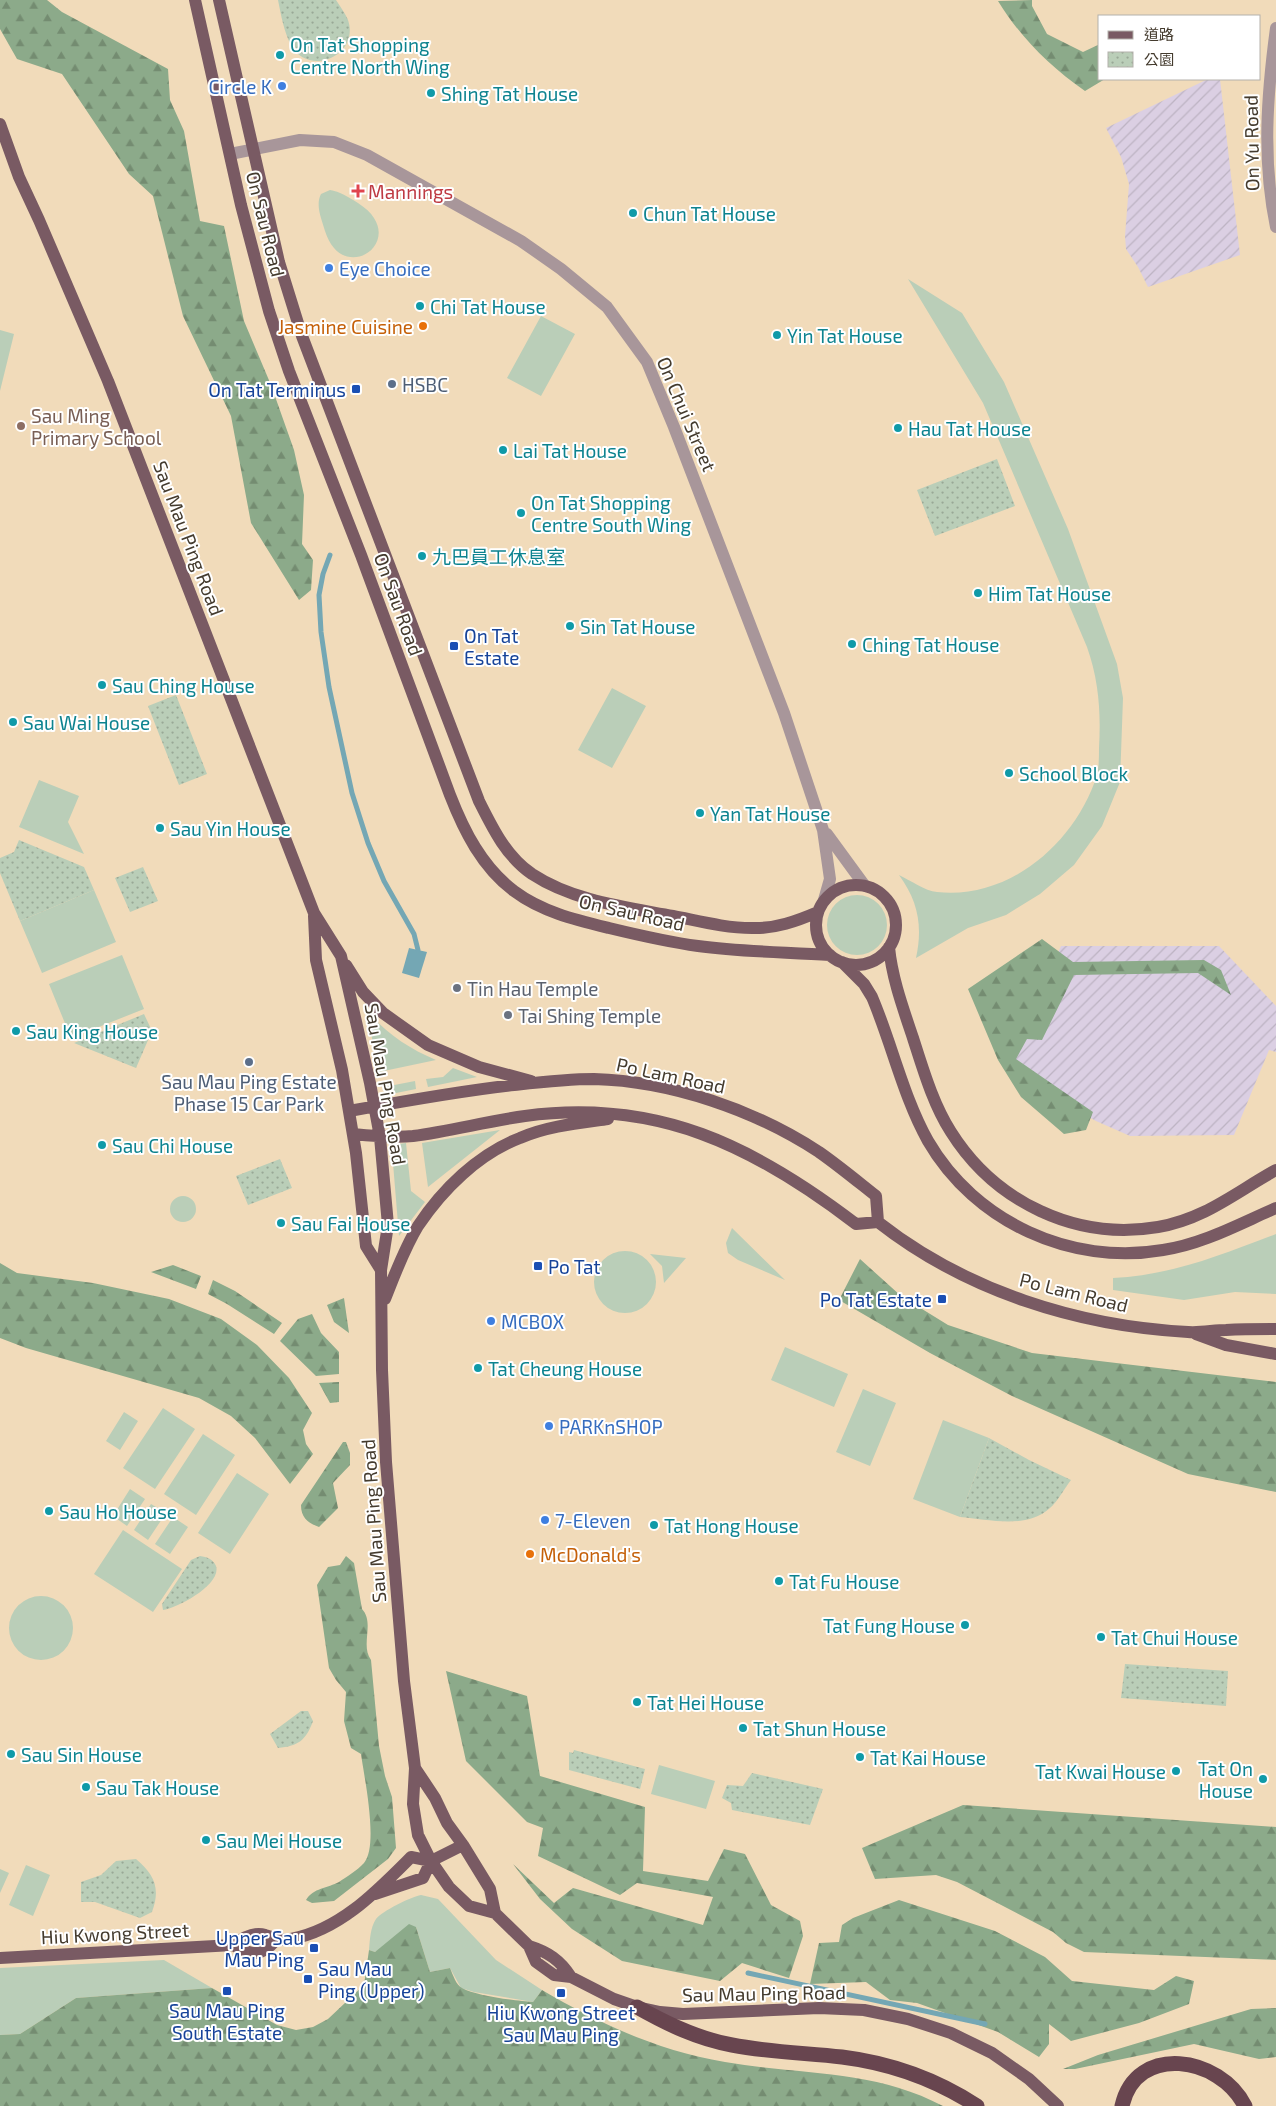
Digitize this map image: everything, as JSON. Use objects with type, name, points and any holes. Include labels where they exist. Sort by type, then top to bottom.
[{"type":"highway","points":[[637,2007],[683,2030],[732,2045],[843,2057],[895,2068],[945,2088],[978,2106]]},
{"type":"highway","points":[[1122,2106],[1130,2086],[1140,2076],[1160,2066],[1182,2063],[1199,2066],[1218,2074],[1234,2088],[1246,2106]]},
{"type":"main road","name":"On Sau Road","points":[[195,0],[260,284],[289,371],[358,546],[452,801],[481,856],[502,880],[527,900],[543,908],[592,924],[697,946],[830,955]]},
{"type":"main road","name":"On Sau Road","points":[[219,0],[288,293],[312,365],[479,801],[498,839],[508,852],[531,873],[546,882],[581,896],[623,907],[718,925],[754,928],[796,922],[818,912]]},
{"type":"main road","name":"Sau Mau Ping Road","points":[[0,124],[18,177],[39,220],[108,381],[314,913],[341,956],[375,1106],[380,1137],[388,1224],[381,1270],[383,1304],[382,1370],[386,1462],[404,1681],[415,1768],[413,1804],[418,1835],[431,1861],[449,1886],[469,1906],[495,1914],[529,1946],[536,1962],[554,1975],[571,1976],[614,1999],[637,2007],[683,2014],[781,2008],[864,2010],[908,2019],[951,2033],[992,2053],[1029,2079],[1058,2106]]},
{"type":"main road","points":[[842,962],[855,965],[868,963],[880,957],[889,947],[896,929],[892,908],[880,892],[865,886],[853,885],[842,887],[832,892],[824,900],[818,912],[817,935],[822,946],[830,955],[842,962],[864,984],[872,997],[914,1113],[929,1142],[963,1186],[982,1203],[1017,1227],[1052,1242],[1071,1247],[1108,1254],[1145,1253],[1200,1241],[1276,1208]]},
{"type":"main road","name":"Sau Mau Ping Road","points":[[314,913],[316,960],[342,1070],[353,1134],[366,1246],[381,1270]]},
{"type":"main road","points":[[889,947],[898,992],[918,1056],[936,1104],[950,1131],[972,1162],[988,1178],[1012,1197],[1039,1212],[1090,1227],[1128,1230],[1158,1227],[1188,1220],[1216,1208],[1276,1170]]},
{"type":"main road","points":[[341,956],[363,992],[406,1031],[428,1045],[478,1067],[538,1082]]},
{"type":"main road","name":"Po Lam Road","points":[[349,1111],[459,1092],[538,1082],[593,1079],[627,1082],[695,1096],[726,1106],[788,1134],[819,1152],[876,1196],[878,1222],[934,1260],[1001,1293],[1046,1308],[1093,1319],[1190,1332],[1228,1329],[1276,1329]]},
{"type":"main road","points":[[353,1134],[380,1137],[412,1136],[496,1120],[579,1111],[666,1122],[735,1148],[792,1179],[856,1224],[878,1222]]},
{"type":"main road","points":[[383,1304],[401,1258],[418,1227],[436,1202],[468,1170],[499,1146],[521,1137],[550,1129],[623,1116]]},
{"type":"main road","name":"Po Lam Road","points":[[1190,1332],[1226,1345],[1276,1354]]},
{"type":"main road","name":"Sau Mau Ping Road","points":[[415,1768],[436,1798],[447,1823],[463,1845],[490,1890],[495,1914]]},
{"type":"main road","name":"Hiu Kwong Street","points":[[372,1895],[422,1878],[431,1861],[463,1845]]},
{"type":"main road","name":"Hiu Kwong Street","points":[[0,1958],[233,1945],[245,1937],[263,1934],[276,1940],[292,1938],[310,1933],[343,1918],[372,1895],[411,1857],[431,1861]]},
{"type":"street","name":"On Yu Road","points":[[1276,28],[1269,76],[1266,143],[1268,176],[1276,227]]},
{"type":"street","name":"On Chui Street","points":[[230,154],[300,140],[334,142],[367,155],[521,241],[561,269],[607,307],[647,362],[674,427],[784,713],[823,830],[830,879],[824,900]]},
{"type":"street","name":"On Chui Street","points":[[823,830],[831,838],[834,845],[865,886]]},
{"type":"shaded area","points":[[1206,80],[1220,80],[1240,255],[1148,287],[1126,249],[1125,236],[1129,184],[1121,157],[1106,128]]},
{"type":"shaded area","points":[[1061,946],[1219,946],[1276,1006],[1276,1052],[1269,1050],[1234,1135],[1130,1136],[1096,1121],[1006,1071]]},
{"type":"green space","points":[[0,0],[47,0],[62,12],[168,69],[170,100],[184,131],[200,221],[224,226],[244,321],[271,385],[294,450],[304,495],[302,544],[313,560],[311,590],[299,600],[251,523],[231,416],[183,316],[153,196],[129,174],[62,74],[17,59],[0,29]]},
{"type":"green space","points":[[278,0],[336,0],[348,20],[350,32],[347,43],[340,52],[331,58],[320,61],[309,60],[299,55],[286,35]]},
{"type":"green space","points":[[1032,0],[1032,6],[1047,34],[1083,52],[1098,45],[1098,80],[1103,80],[1085,91],[1059,72],[1026,39],[998,1]]},
{"type":"green space","points":[[330,190],[341,193],[355,201],[373,217],[379,230],[376,243],[369,252],[358,257],[345,256],[334,248],[325,231],[319,208],[321,194]]},
{"type":"green space","points":[[908,279],[962,313],[1004,382],[1068,529],[1117,664],[1123,698],[1120,782],[1102,826],[1074,865],[1040,894],[1006,915],[968,928],[916,958],[919,925],[915,904],[899,875],[932,891],[964,892],[990,887],[1014,876],[1036,862],[1056,844],[1073,823],[1087,800],[1098,772],[1100,722],[1097,685],[1087,647],[983,403]]},
{"type":"green space","points":[[541,316],[575,334],[541,396],[507,378]]},
{"type":"green space","points":[[0,330],[14,334],[0,391]]},
{"type":"green space","points":[[997,459],[1015,506],[935,536],[917,490]]},
{"type":"green space","points":[[612,688],[646,706],[612,768],[578,750]]},
{"type":"green space","points":[[176,695],[207,774],[179,785],[148,706]]},
{"type":"green space","points":[[39,780],[79,796],[68,822],[84,854],[19,827]]},
{"type":"green space","points":[[19,840],[84,867],[94,890],[20,921],[0,873],[0,858],[14,852]]},
{"type":"green space","points":[[143,867],[158,901],[130,912],[115,878]]},
{"type":"green space","points":[[94,890],[116,942],[42,973],[20,921]]},
{"type":"green space","points":[[851,895],[863,895],[874,900],[882,908],[887,919],[885,937],[874,950],[863,955],[851,955],[840,950],[832,942],[827,931],[827,919],[832,908],[840,900]]},
{"type":"green space","points":[[1042,939],[1073,962],[1204,960],[1221,970],[1231,995],[1198,973],[1074,975],[1042,1040],[1027,1039],[1016,1059],[1093,1112],[1086,1130],[1064,1134],[1021,1097],[998,1060],[968,989]]},
{"type":"green space","points":[[122,955],[144,1009],[71,1038],[49,984]]},
{"type":"green space","points":[[366,1009],[373,1018],[398,1039],[436,1060],[379,1072]]},
{"type":"green space","points":[[144,1014],[152,1031],[136,1068],[74,1043]]},
{"type":"green space","points":[[453,1068],[477,1077],[428,1087],[426,1079],[443,1077]]},
{"type":"green space","points":[[415,1081],[416,1089],[386,1095],[384,1087]]},
{"type":"green space","points":[[500,1130],[428,1187],[422,1143]]},
{"type":"green space","points":[[406,1143],[411,1191],[425,1202],[399,1236],[392,1151],[398,1144]]},
{"type":"green space","points":[[280,1159],[292,1188],[248,1205],[236,1176]]},
{"type":"green space","points":[[183,1196],[192,1200],[196,1209],[192,1218],[183,1222],[174,1218],[170,1209],[174,1200]]},
{"type":"green space","points":[[732,1228],[785,1280],[738,1260],[728,1253],[726,1243]]},
{"type":"green space","points":[[1276,1234],[1276,1294],[1235,1292],[1184,1300],[1113,1290],[1113,1278],[1156,1273],[1196,1263]]},
{"type":"green space","points":[[625,1251],[637,1253],[647,1260],[654,1270],[656,1282],[654,1294],[647,1304],[637,1311],[625,1313],[613,1311],[603,1304],[596,1294],[594,1282],[596,1270],[603,1260],[613,1253]]},
{"type":"green space","points":[[650,1254],[686,1258],[664,1283],[662,1266]]},
{"type":"green space","points":[[860,1259],[901,1296],[948,1325],[1032,1353],[1276,1382],[1276,1492],[1188,1474],[1012,1396],[930,1353],[839,1300]]},
{"type":"green space","points":[[0,1263],[17,1273],[93,1283],[169,1299],[221,1319],[257,1345],[289,1378],[312,1413],[303,1430],[306,1444],[313,1454],[290,1484],[255,1438],[231,1416],[199,1398],[26,1348],[0,1338]]},
{"type":"green space","points":[[173,1265],[201,1276],[196,1289],[151,1272]]},
{"type":"green space","points":[[213,1280],[235,1291],[282,1323],[274,1334],[208,1294]]},
{"type":"green space","points":[[344,1298],[349,1333],[334,1322],[327,1305]]},
{"type":"green space","points":[[312,1314],[321,1333],[339,1352],[339,1374],[316,1376],[280,1341],[298,1319]]},
{"type":"green space","points":[[785,1347],[848,1374],[834,1407],[771,1380]]},
{"type":"green space","points":[[339,1382],[339,1402],[330,1403],[319,1383]]},
{"type":"green space","points":[[863,1389],[896,1403],[870,1466],[836,1452]]},
{"type":"green space","points":[[163,1408],[195,1429],[155,1489],[123,1468]]},
{"type":"green space","points":[[124,1412],[138,1421],[120,1450],[106,1441]]},
{"type":"green space","points":[[943,1420],[989,1438],[960,1517],[913,1499]]},
{"type":"green space","points":[[203,1434],[235,1455],[196,1515],[164,1494]]},
{"type":"green space","points":[[989,1438],[1071,1480],[1050,1508],[1040,1515],[1018,1521],[1006,1522],[960,1517]]},
{"type":"green space","points":[[343,1442],[346,1442],[350,1453],[350,1465],[333,1483],[338,1508],[319,1527],[306,1519],[302,1513],[301,1505]]},
{"type":"green space","points":[[237,1473],[269,1494],[230,1554],[198,1533]]},
{"type":"green space","points":[[130,1489],[145,1499],[127,1526],[113,1516]]},
{"type":"green space","points":[[151,1504],[166,1513],[148,1540],[134,1530]]},
{"type":"green space","points":[[173,1517],[188,1527],[170,1554],[155,1544]]},
{"type":"green space","points":[[123,1530],[182,1569],[153,1612],[94,1574]]},
{"type":"green space","points":[[200,1556],[210,1559],[216,1566],[216,1573],[212,1580],[206,1587],[188,1600],[163,1610],[162,1604],[191,1560]]},
{"type":"green space","points":[[346,1556],[354,1563],[362,1609],[366,1615],[368,1627],[367,1648],[371,1660],[379,1746],[385,1776],[392,1797],[396,1848],[388,1859],[334,1901],[312,1903],[306,1900],[309,1896],[339,1882],[364,1863],[370,1842],[369,1810],[361,1754],[351,1748],[344,1721],[346,1692],[329,1668],[317,1585],[328,1567],[340,1565]]},
{"type":"green space","points":[[41,1596],[59,1601],[64,1605],[68,1610],[73,1628],[68,1646],[64,1651],[59,1655],[41,1660],[23,1655],[18,1651],[14,1646],[9,1628],[14,1610],[18,1605],[23,1601]]},
{"type":"green space","points":[[1125,1664],[1228,1671],[1226,1706],[1121,1698]]},
{"type":"green space","points":[[446,1671],[527,1696],[540,1776],[645,1807],[643,1871],[708,1881],[724,1849],[745,1854],[771,1905],[800,1921],[803,1936],[789,1978],[742,1963],[720,1981],[622,1961],[572,1929],[540,1899],[513,1864],[554,1903],[573,1888],[703,1925],[713,1897],[637,1883],[620,1895],[538,1856],[543,1828],[527,1822],[466,1761]]},
{"type":"green space","points":[[301,1711],[308,1711],[313,1721],[308,1733],[296,1744],[278,1748],[270,1734]]},
{"type":"green space","points":[[574,1750],[645,1769],[640,1789],[569,1770],[569,1752],[573,1753]]},
{"type":"green space","points":[[659,1765],[715,1781],[706,1809],[651,1794]]},
{"type":"green space","points":[[752,1773],[823,1789],[810,1825],[732,1810],[731,1803],[722,1798],[727,1785],[743,1786]]},
{"type":"green space","points":[[963,1805],[1276,1827],[1276,1960],[1084,1952],[1066,1943],[1053,1932],[957,1882],[936,1875],[875,1879],[862,1848]]},
{"type":"green space","points":[[136,1859],[147,1870],[154,1882],[156,1896],[152,1912],[140,1918],[95,1902],[81,1902],[81,1882],[101,1875],[116,1861]]},
{"type":"green space","points":[[26,1865],[50,1875],[33,1916],[9,1905]]},
{"type":"green space","points":[[0,1869],[9,1873],[0,1893]]},
{"type":"green space","points":[[421,1895],[438,1899],[496,1960],[542,1990],[533,2002],[461,1988],[450,1968],[430,1972],[416,1927],[375,1952],[369,1950],[371,1930],[376,1919],[397,1905]]},
{"type":"green space","points":[[899,1900],[995,1931],[1045,1957],[1072,1981],[1154,1990],[1176,1976],[1194,1981],[1189,2004],[1139,2023],[1071,2041],[1049,2024],[1049,2044],[1039,2057],[998,2032],[917,2003],[890,2000],[866,1982],[810,1984],[819,1943],[839,1942],[842,1925],[853,1918]]},
{"type":"green space","points":[[409,1924],[416,1927],[430,1972],[450,1968],[458,1985],[468,1991],[497,1998],[533,2002],[542,1990],[630,2035],[677,2051],[725,2062],[863,2079],[917,2094],[943,2106],[0,2106],[0,2035],[20,2034],[76,1998],[212,1988],[277,2025],[296,2030],[313,2027],[328,2019],[364,1985],[369,1950],[375,1952]]},
{"type":"green space","points":[[164,1960],[212,1988],[76,1998],[20,2034],[0,2035],[0,1968]]},
{"type":"green space","points":[[1276,2008],[1276,2057],[1259,2059],[1194,2044],[1075,2069],[1063,2069],[1098,2055],[1251,2009]]},
{"type":"water","points":[[409,948],[427,952],[419,978],[402,973]]},
{"type":"waterway","points":[[330,555],[323,574],[319,595],[321,632],[329,687],[352,793],[368,843],[384,881],[414,934],[418,950]]},
{"type":"waterway","points":[[748,1973],[985,2024]]},
{"type":"place","name":"On Tat Shopping Centre North Wing","points":[[280,55]]},
{"type":"place","name":"Circle K","points":[[282,86]]},
{"type":"place","name":"Shing Tat House","points":[[431,93]]},
{"type":"place","name":"Mannings","points":[[358,191]]},
{"type":"place","name":"Chun Tat House","points":[[633,213]]},
{"type":"place","name":"Eye Choice","points":[[329,268]]},
{"type":"place","name":"Chi Tat House","points":[[420,306]]},
{"type":"place","name":"Jasmine Cuisine","points":[[423,326]]},
{"type":"place","name":"Yin Tat House","points":[[777,335]]},
{"type":"place","name":"HSBC","points":[[392,384]]},
{"type":"place","name":"On Tat Terminus","points":[[356,389]]},
{"type":"place","name":"Sau Ming Primary School","points":[[21,426]]},
{"type":"place","name":"Hau Tat House","points":[[898,428]]},
{"type":"place","name":"Lai Tat House","points":[[503,450]]},
{"type":"place","name":"On Tat Shopping Centre South Wing","points":[[521,513]]},
{"type":"place","name":"九巴員工休息室","points":[[422,556]]},
{"type":"place","name":"Him Tat House","points":[[978,593]]},
{"type":"place","name":"Sin Tat House","points":[[570,626]]},
{"type":"place","name":"Ching Tat House","points":[[852,644]]},
{"type":"place","name":"On Tat Estate","points":[[454,646]]},
{"type":"place","name":"Sau Ching House","points":[[102,685]]},
{"type":"place","name":"Sau Wai House","points":[[13,722]]},
{"type":"place","name":"School Block","points":[[1009,773]]},
{"type":"place","name":"Yan Tat House","points":[[700,813]]},
{"type":"place","name":"Sau Yin House","points":[[160,828]]},
{"type":"place","name":"Tin Hau Temple","points":[[457,988]]},
{"type":"place","name":"Tai Shing Temple","points":[[508,1015]]},
{"type":"place","name":"Sau King House","points":[[16,1031]]},
{"type":"place","name":"Sau Mau Ping Estate Phase 15 Car Park","points":[[249,1062]]},
{"type":"place","name":"Sau Chi House","points":[[102,1145]]},
{"type":"place","name":"Sau Fai House","points":[[281,1223]]},
{"type":"place","name":"Po Tat","points":[[538,1266]]},
{"type":"place","name":"Po Tat Estate","points":[[942,1299]]},
{"type":"place","name":"MCBOX","points":[[491,1321]]},
{"type":"place","name":"Tat Cheung House","points":[[478,1368]]},
{"type":"place","name":"PARKnSHOP","points":[[549,1426]]},
{"type":"place","name":"Sau Ho House","points":[[49,1511]]},
{"type":"place","name":"7-Eleven","points":[[545,1520]]},
{"type":"place","name":"Tat Hong House","points":[[654,1525]]},
{"type":"place","name":"McDonald's","points":[[530,1554]]},
{"type":"place","name":"Tat Fu House","points":[[779,1581]]},
{"type":"place","name":"Tat Fung House","points":[[965,1625]]},
{"type":"place","name":"Tat Chui House","points":[[1101,1637]]},
{"type":"place","name":"Tat Hei House","points":[[637,1702]]},
{"type":"place","name":"Tat Shun House","points":[[743,1728]]},
{"type":"place","name":"Sau Sin House","points":[[11,1754]]},
{"type":"place","name":"Tat Kai House","points":[[860,1757]]},
{"type":"place","name":"Tat Kwai House","points":[[1176,1771]]},
{"type":"place","name":"Tat On House","points":[[1263,1779]]},
{"type":"place","name":"Sau Tak House","points":[[86,1787]]},
{"type":"place","name":"Sau Mei House","points":[[206,1840]]},
{"type":"place","name":"Upper Sau Mau Ping","points":[[314,1948]]},
{"type":"place","name":"Sau Mau Ping (Upper)","points":[[308,1979]]},
{"type":"place","name":"Sau Mau Ping South Estate","points":[[227,1991]]},
{"type":"place","name":"Hiu Kwong Street Sau Mau Ping","points":[[561,1993]]}]
